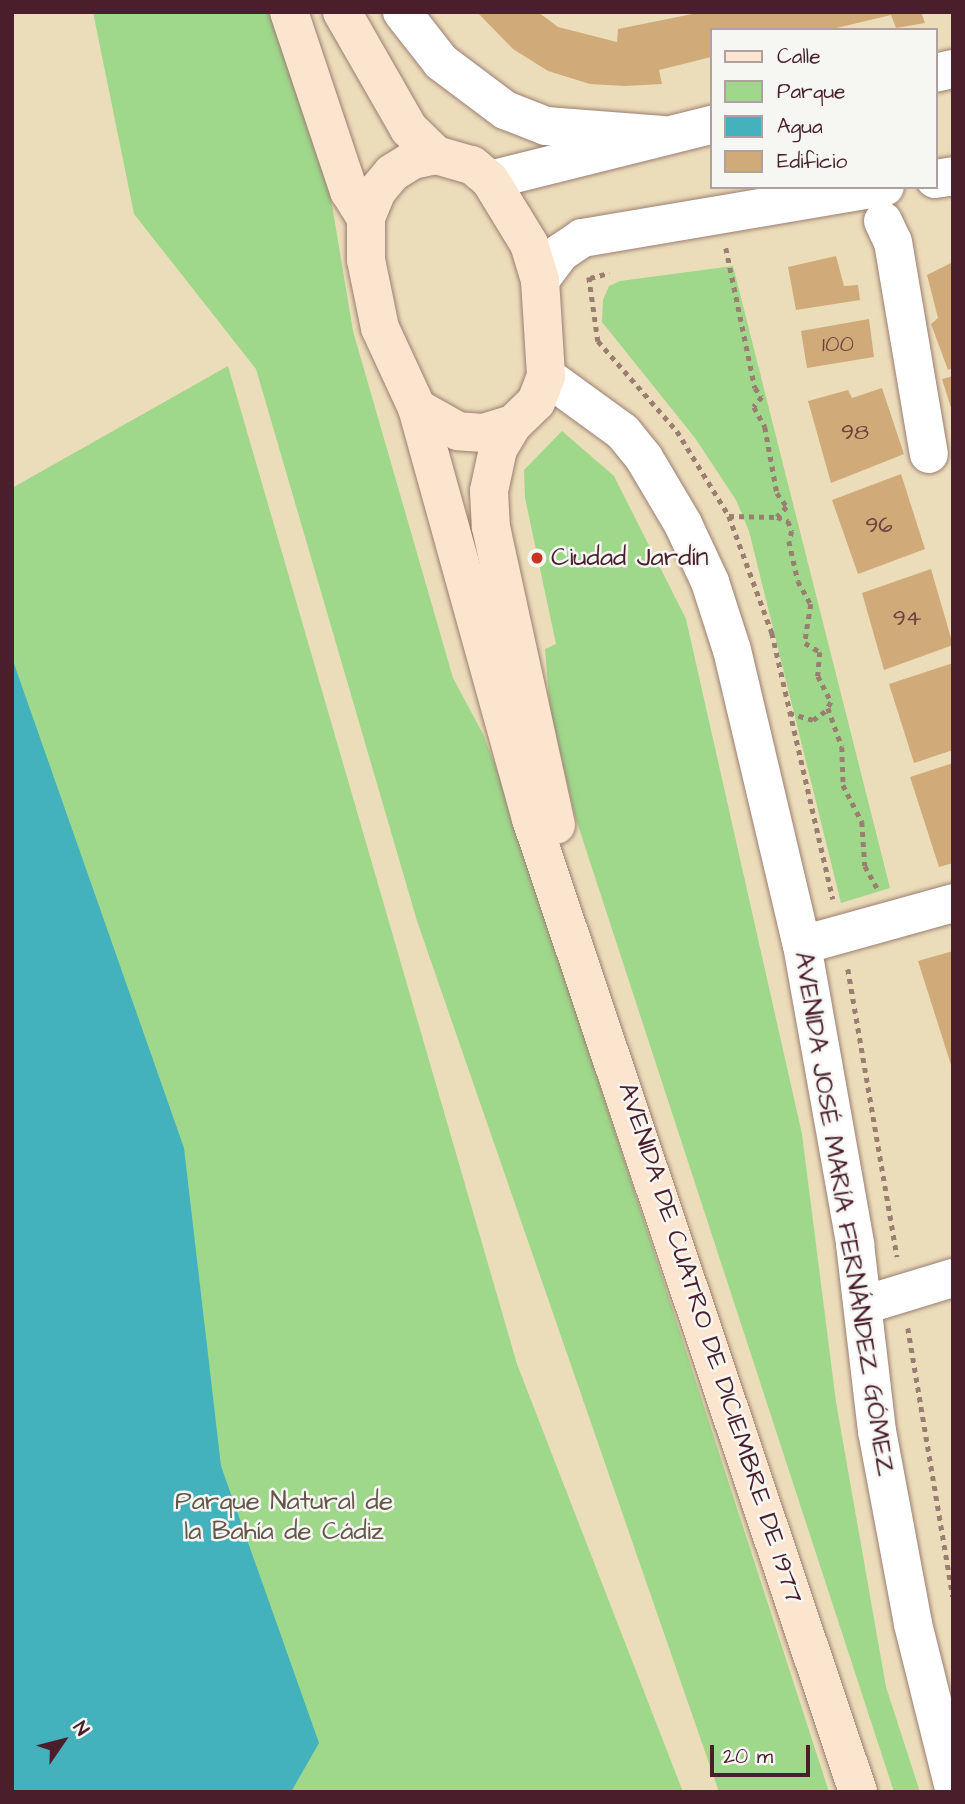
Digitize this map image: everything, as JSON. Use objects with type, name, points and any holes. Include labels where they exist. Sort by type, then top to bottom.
[{"type":"main road","points":[[289,12],[349,191],[366,218]]},
{"type":"main road","points":[[342,12],[408,129],[436,155]]},
{"type":"main road","points":[[436,155],[472,164],[490,180],[529,244],[540,279],[546,376],[536,402],[513,424],[484,433],[458,431],[417,408],[380,328],[366,260],[366,218],[377,191],[392,173],[413,160],[436,155]]},
{"type":"main road","name":"AVENIDA DE CUATRO DE DICIEMBRE DE 1977","points":[[417,408],[483,658],[531,819],[559,894],[859,1792]]},
{"type":"main road","name":"AVENIDA DE CUATRO DE DICIEMBRE DE 1977","points":[[513,424],[496,460],[489,491],[491,527],[555,821],[559,894]]},
{"type":"street","points":[[402,12],[441,62],[505,110],[545,127],[668,135]]},
{"type":"street","points":[[490,180],[710,125]]},
{"type":"street","points":[[540,279],[559,253],[582,237],[884,204],[893,242],[929,454]]},
{"type":"street","name":"AVENIDA JOSÉ MARÍA FERNÁNDEZ GÓMEZ","points":[[546,376],[623,432],[644,458],[683,524],[709,582],[732,650],[802,945],[864,1305],[882,1457],[913,1624],[953,1784]]},
{"type":"street","points":[[802,945],[953,903]]},
{"type":"street","points":[[864,1305],[953,1279]]},
{"type":"path","points":[[725,244],[755,388],[762,397],[754,407],[765,427],[777,493],[787,507],[777,517]]},
{"type":"path","points":[[729,516],[777,517],[788,521],[792,531],[789,541],[798,581],[811,604],[805,643],[820,652],[818,676],[831,702],[828,708],[813,720],[789,713]]},
{"type":"path","points":[[828,708],[842,747],[843,785],[862,822],[865,866],[890,922]]},
{"type":"green space","points":[[93,12],[273,12],[329,187],[353,331],[453,678],[483,734],[502,783],[829,1792],[719,1792],[417,921],[256,369],[134,214]]},
{"type":"green space","points":[[733,266],[890,888],[841,903],[749,531],[736,500],[695,438],[602,322],[603,300],[609,286],[620,281]]},
{"type":"green space","name":"Parque Natural de la Bahía de Cádiz","points":[[228,366],[517,1364],[683,1792],[12,1792],[12,488]]},
{"type":"green space","points":[[562,431],[614,476],[686,619],[802,1134],[836,1402],[886,1687],[920,1792],[894,1792],[575,816],[550,710],[545,649],[556,644],[525,498],[524,470]]},
{"type":"water","points":[[12,658],[184,1148],[221,1466],[319,1743],[291,1792],[12,1792]]},
{"type":"building","points":[[477,12],[538,12],[558,27],[617,42],[618,29],[702,12],[921,12],[925,23],[896,28],[891,15],[836,28],[710,28],[710,57],[659,70],[662,84],[590,84],[548,71],[513,49]]},
{"type":"building","points":[[836,256],[844,286],[858,285],[860,300],[796,310],[788,267]]},
{"type":"building","points":[[953,262],[953,368],[948,370],[931,324],[938,318],[927,275]]},
{"type":"building","points":[[869,319],[874,357],[807,368],[801,331]]},
{"type":"building","points":[[953,376],[953,410],[952,411],[942,379]]},
{"type":"building","points":[[882,388],[904,454],[831,483],[808,401],[848,390],[852,398]]},
{"type":"building","points":[[901,474],[925,549],[858,574],[832,500]]},
{"type":"building","points":[[931,569],[953,645],[884,670],[862,593]]},
{"type":"building","points":[[953,663],[953,750],[914,763],[889,684]]},
{"type":"building","points":[[953,763],[953,863],[939,867],[910,777]]},
{"type":"building","points":[[953,951],[953,1068],[952,1068],[918,961]]},
{"type":"place","name":"Ciudad Jardín","points":[[537,558]]}]
